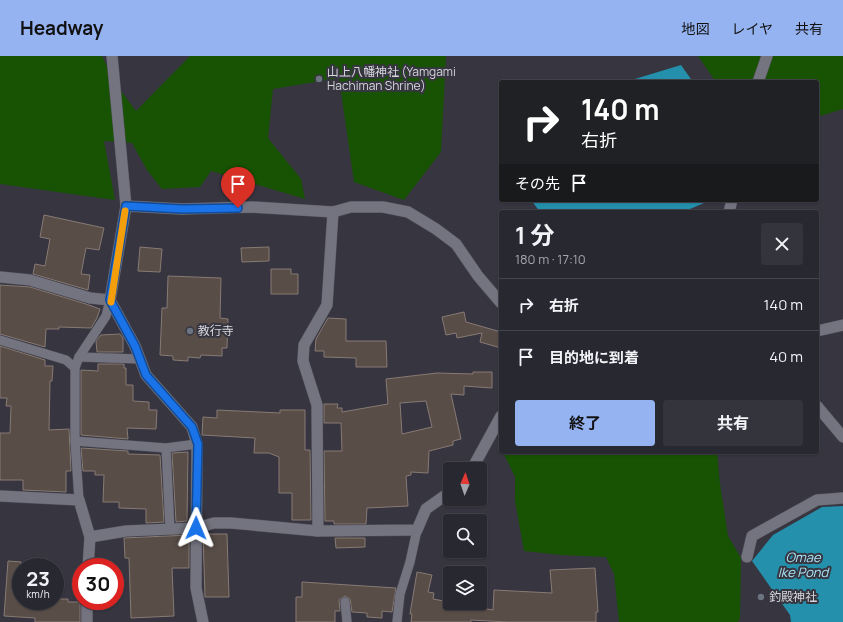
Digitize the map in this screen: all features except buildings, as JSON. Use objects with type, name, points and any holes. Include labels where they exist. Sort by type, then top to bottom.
[{"type":"street","points":[[112,56],[126,206],[110,300],[140,359],[146,375],[192,427],[198,444],[196,588],[203,622]]},
{"type":"street","points":[[759,80],[767,56]]},
{"type":"street","points":[[126,206],[182,209],[252,207],[333,212],[351,207],[383,206],[408,212],[436,229],[456,244],[478,276],[499,301]]},
{"type":"street","points":[[318,532],[317,405],[303,362],[304,345],[327,305],[333,212]]},
{"type":"street","points":[[0,278],[30,280],[90,298],[110,300]]},
{"type":"street","points":[[819,331],[843,325]]},
{"type":"street","points":[[819,408],[843,437]]},
{"type":"street","points":[[476,462],[499,420]]},
{"type":"street","points":[[0,496],[79,500],[90,537],[89,558]]},
{"type":"street","points":[[90,537],[126,531],[196,528],[214,523],[231,523],[318,532],[416,530],[426,509],[443,497]]},
{"type":"street","points":[[747,557],[752,536],[817,500],[843,498]]},
{"type":"street","points":[[87,610],[87,622]]},
{"type":"lane","points":[[79,500],[75,441],[75,368],[79,357],[106,316],[110,300]]},
{"type":"lane","points":[[0,340],[66,360],[75,368]]},
{"type":"lane","points":[[79,357],[140,359]]},
{"type":"lane","points":[[75,441],[166,448],[198,444]]},
{"type":"lane","points":[[166,448],[170,529]]},
{"type":"lane","points":[[397,622],[400,594],[410,562],[416,530]]},
{"type":"lane","points":[[345,602],[347,622]]},
{"type":"green space","points":[[0,56],[102,56],[115,83],[136,111],[190,56],[446,56],[441,152],[404,200],[354,182],[339,78],[273,89],[268,138],[301,179],[305,199],[211,171],[200,187],[162,189],[147,170],[132,143],[104,141],[115,200],[0,184]]},
{"type":"green space","points":[[698,56],[843,56],[843,109],[819,116],[819,80],[715,80]]},
{"type":"green space","points":[[504,454],[717,454],[728,536],[741,558],[740,618],[738,622],[619,622],[614,574],[606,557],[561,555],[524,551],[515,501],[515,477]]},
{"type":"water","points":[[681,65],[692,80],[632,80]]},
{"type":"water","points":[[532,202],[706,202],[688,210],[538,210]]},
{"type":"water","name":"Omae Ike Pond","points":[[843,506],[843,622],[791,622],[790,615],[752,561],[773,535],[822,507]]},
{"type":"slow traffic","points":[[111,302],[110,300],[125,211]]},
{"type":"place","name":"山上八幡神社 (Yamgami Hachiman Shrine)","points":[[319,79]]},
{"type":"place","name":"教行寺","points":[[190,331]]},
{"type":"place","name":"釣殿神社","points":[[761,597]]},
{"type":"route","points":[[196,528],[198,444],[192,427],[146,375],[135,346],[110,300],[126,206],[182,209],[238,208]]}]
